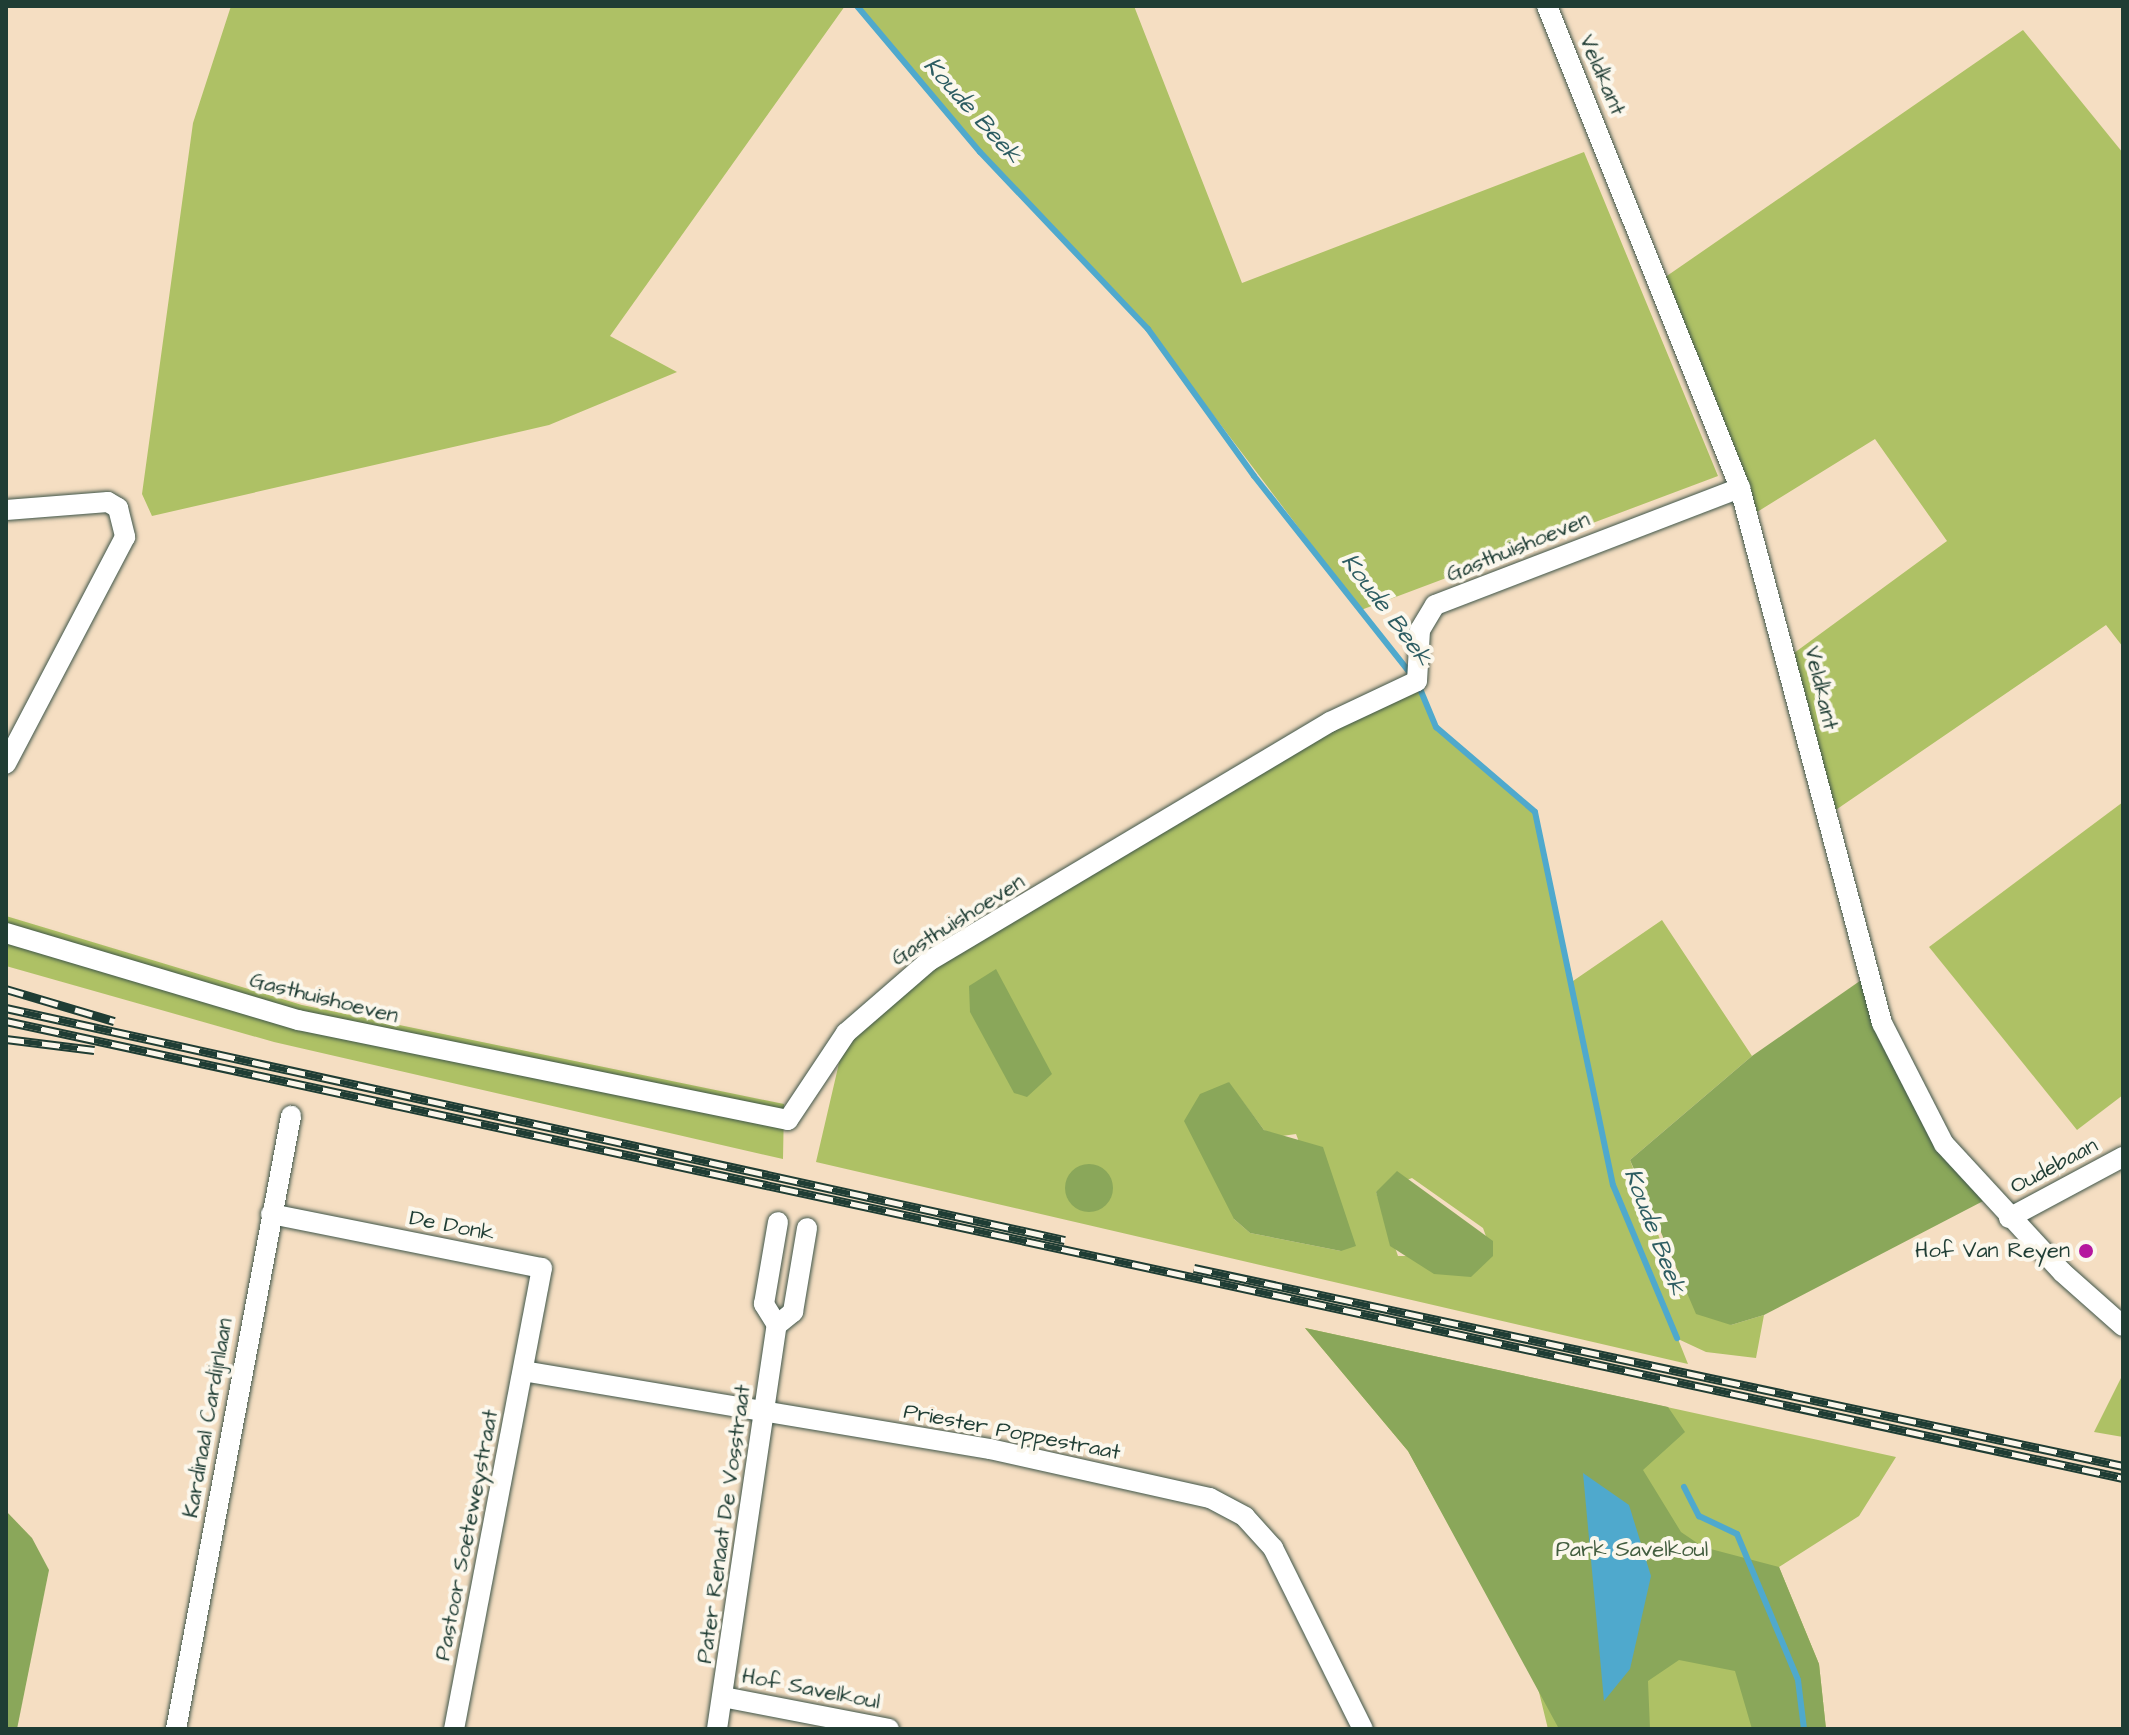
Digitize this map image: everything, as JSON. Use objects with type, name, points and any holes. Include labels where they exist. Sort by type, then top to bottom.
[{"type":"street","name":"Veldkant","points":[[1547,6],[1740,488],[1882,1023],[1944,1144],[2009,1218],[2123,1326]]},
{"type":"street","name":"Gasthuishoeven","points":[[6,933],[298,1020],[788,1120],[846,1033],[929,961],[1330,722],[1417,681],[1420,630],[1435,605],[1740,488]]},
{"type":"street","points":[[6,510],[108,502],[118,508],[125,537],[6,764]]},
{"type":"street","name":"Kardinaal Cardijnlaan","points":[[176,1729],[291,1116]]},
{"type":"street","name":"Oudebaan","points":[[2009,1218],[2123,1157]]},
{"type":"street","name":"De Donk","points":[[271,1214],[542,1268],[525,1361]]},
{"type":"street","name":"Pater Renaat De Vosstraat","points":[[717,1729],[777,1325],[764,1304],[778,1222]]},
{"type":"street","name":"Pater Renaat De Vosstraat","points":[[777,1325],[793,1312],[807,1228]]},
{"type":"street","name":"Priester Poppestraat","points":[[525,1361],[766,1410],[990,1449],[1218,1503],[1245,1517],[1273,1548],[1363,1729]]},
{"type":"street","name":"Pastoor Soeteweystraat","points":[[454,1729],[525,1361]]},
{"type":"street","name":"Hof Savelkoul","points":[[723,1697],[889,1729]]},
{"type":"green space","points":[[231,6],[845,6],[610,336],[677,372],[549,425],[152,516],[142,494],[193,123]]},
{"type":"green space","points":[[857,6],[1134,6],[1242,283],[1584,152],[1718,476],[1361,610],[1148,329],[980,152]]},
{"type":"green space","points":[[2023,30],[2123,153],[2123,647],[2106,625],[1824,818],[1790,656],[1947,541],[1875,439],[1749,517],[1661,280]]},
{"type":"green space","points":[[1417,681],[1436,727],[1535,812],[1573,981],[1662,920],[1752,1056],[1630,1160],[1670,1266],[1731,1325],[1764,1315],[1756,1358],[1706,1352],[1678,1339],[1688,1364],[816,1162],[846,1033],[876,1004]],"holes":[[[1228,1082],[1264,1130],[1275,1137],[1296,1134],[1341,1251],[1250,1233],[1234,1219]],[[1412,1178],[1483,1228],[1493,1256],[1398,1256],[1376,1192]]]},
{"type":"green space","points":[[2123,802],[2123,1095],[2077,1130],[1929,947]]},
{"type":"green space","points":[[6,916],[302,1005],[784,1104],[783,1159],[274,1042],[6,966]]},
{"type":"green space","points":[[996,969],[1052,1074],[1027,1097],[1014,1093],[970,1012],[969,986]]},
{"type":"green space","points":[[1867,976],[1914,1094],[1989,1198],[1764,1315],[1731,1325],[1696,1314],[1630,1160],[1752,1056]]},
{"type":"green space","points":[[1229,1082],[1264,1130],[1323,1147],[1356,1246],[1341,1251],[1250,1233],[1234,1219],[1184,1121],[1200,1094]]},
{"type":"green space","points":[[1089,1164],[1098,1165],[1106,1171],[1112,1179],[1112,1197],[1106,1205],[1098,1211],[1089,1212],[1080,1211],[1072,1205],[1066,1197],[1065,1188],[1066,1179],[1072,1171],[1080,1165]]},
{"type":"green space","points":[[1397,1171],[1493,1241],[1493,1256],[1471,1277],[1434,1274],[1390,1246],[1376,1192]]},
{"type":"green space","name":"Park Savelkoul","points":[[1305,1328],[1896,1457],[1859,1516],[1779,1567],[1819,1664],[1826,1729],[1548,1729],[1537,1684],[1408,1451]]},
{"type":"green space","name":"Park Savelkoul","points":[[1305,1328],[1668,1407],[1685,1432],[1643,1470],[1681,1532],[1703,1547],[1779,1567],[1819,1664],[1826,1729],[1752,1729],[1735,1671],[1679,1660],[1648,1681],[1650,1729],[1559,1729],[1408,1451]]},
{"type":"green space","points":[[2123,1374],[2123,1437],[2094,1432]]},
{"type":"green space","points":[[6,1511],[32,1538],[49,1570],[17,1729],[6,1729]]},
{"type":"water","points":[[1583,1473],[1629,1505],[1651,1576],[1630,1669],[1604,1701]]},
{"type":"waterway","name":"Koude Beek","points":[[857,6],[980,152],[1148,329],[1254,476],[1412,675]]},
{"type":"waterway","name":"Koude Beek","points":[[1418,684],[1436,727],[1535,812],[1613,1185],[1677,1338]]},
{"type":"waterway","name":"Koude Beek","points":[[1684,1487],[1699,1516],[1737,1534],[1798,1680],[1804,1729]]},
{"type":"railway","points":[[6,989],[114,1021]]},
{"type":"railway","points":[[6,1008],[1065,1240]]},
{"type":"railway","points":[[6,1021],[2123,1478]]},
{"type":"railway","points":[[6,1039],[94,1050]]},
{"type":"railway","points":[[1194,1268],[2123,1466]]},
{"type":"place","name":"Hof Van Reyen","points":[[2086,1251]]}]
